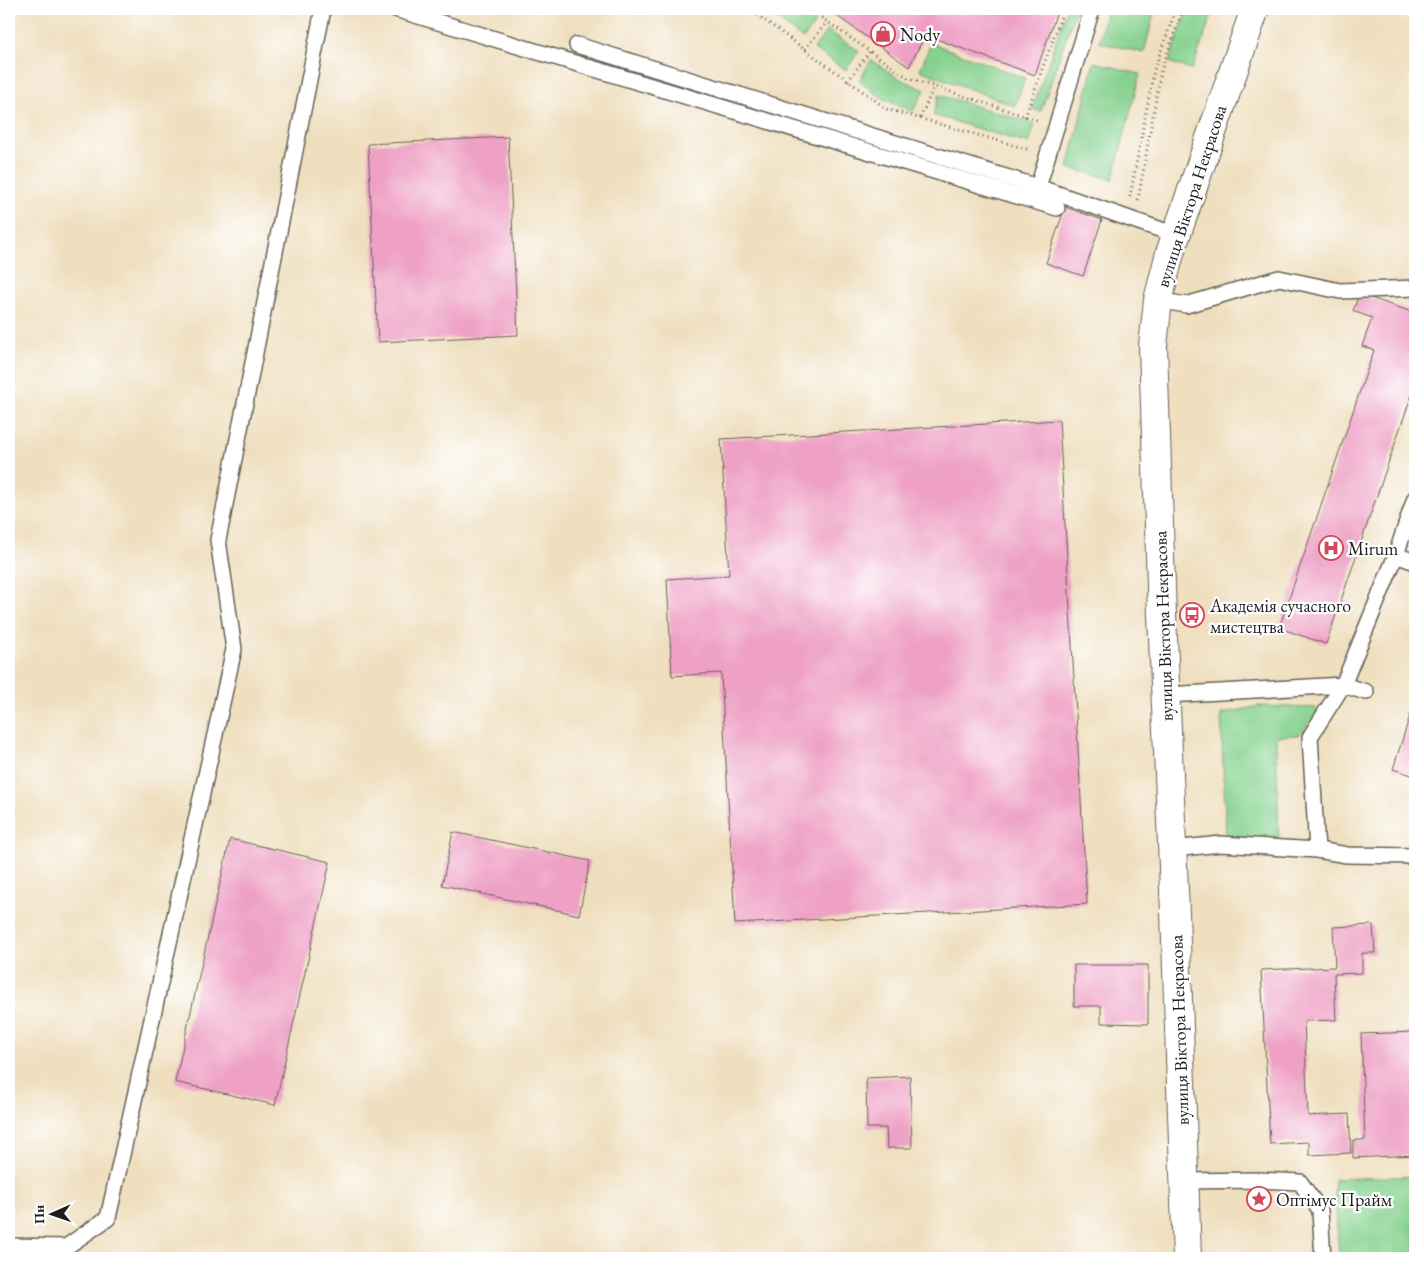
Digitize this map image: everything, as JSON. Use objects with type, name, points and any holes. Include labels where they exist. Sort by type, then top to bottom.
[{"type":"main road","name":"вулиця Віктора Некрасова","points":[[1187,1258],[1153,346],[1158,300],[1176,235],[1255,9]]},
{"type":"lane","points":[[9,1246],[66,1247],[108,1218],[234,649],[218,540],[323,9]]},
{"type":"lane","points":[[395,9],[1057,208]]},
{"type":"lane","points":[[1038,187],[1092,9]]},
{"type":"lane","points":[[577,45],[1038,187],[1176,235]]},
{"type":"lane","points":[[1158,300],[1186,305],[1279,278],[1340,291],[1415,288]]},
{"type":"lane","points":[[1317,850],[1310,737],[1343,685],[1396,555],[1415,498]]},
{"type":"lane","points":[[1396,555],[1415,562]]},
{"type":"lane","points":[[1166,695],[1343,685],[1366,692]]},
{"type":"lane","points":[[1173,849],[1221,844],[1317,850],[1346,855],[1415,856]]},
{"type":"lane","points":[[1185,1181],[1259,1180],[1300,1182],[1320,1210],[1323,1258]]},
{"type":"path","points":[[749,9],[887,109],[1033,151],[1028,169],[1043,172]]},
{"type":"path","points":[[808,9],[908,78],[1042,122]]},
{"type":"path","points":[[1025,117],[1064,9]]},
{"type":"path","points":[[1122,192],[1131,194],[1154,70],[1176,9]]},
{"type":"path","points":[[1134,220],[1161,71],[1183,9]]},
{"type":"path","points":[[805,49],[827,22]]},
{"type":"path","points":[[848,80],[869,52]]},
{"type":"path","points":[[920,118],[934,87]]},
{"type":"green space","points":[[764,9],[796,9],[815,23],[803,39]]},
{"type":"green space","points":[[1067,9],[1076,9],[1041,111],[1032,109]]},
{"type":"green space","points":[[1107,9],[1155,9],[1144,53],[1099,42]]},
{"type":"green space","points":[[1188,9],[1214,9],[1192,70],[1169,62]]},
{"type":"green space","points":[[827,30],[859,51],[846,70],[814,49]]},
{"type":"green space","points":[[931,43],[1025,78],[1015,106],[920,70]]},
{"type":"green space","points":[[871,60],[898,78],[925,90],[913,111],[885,100],[859,81]]},
{"type":"green space","points":[[1094,62],[1140,74],[1113,179],[1068,168]]},
{"type":"green space","points":[[939,95],[1035,124],[1029,144],[933,115]]},
{"type":"green space","points":[[1259,706],[1316,708],[1316,716],[1298,735],[1276,736],[1279,844],[1226,838],[1221,714]]},
{"type":"green space","points":[[1415,1176],[1415,1258],[1339,1258],[1334,1179]]},
{"type":"building","points":[[827,9],[1058,9],[1035,75],[925,35],[909,67]]},
{"type":"building","points":[[508,137],[518,335],[378,342],[368,144]]},
{"type":"building","points":[[1065,207],[1102,220],[1083,276],[1046,263]]},
{"type":"building","points":[[1359,294],[1415,313],[1415,385],[1326,644],[1279,628],[1374,350],[1362,346],[1372,318],[1353,311]]},
{"type":"building","points":[[1059,420],[1087,904],[735,924],[721,673],[672,676],[667,579],[729,575],[721,439]]},
{"type":"building","points":[[1415,700],[1415,776],[1393,769]]},
{"type":"building","points":[[453,832],[590,861],[579,915],[442,885]]},
{"type":"building","points":[[230,839],[330,862],[275,1105],[175,1082]]},
{"type":"building","points":[[1373,925],[1375,953],[1362,953],[1362,973],[1334,974],[1336,1020],[1304,1021],[1308,1116],[1349,1114],[1351,1153],[1309,1155],[1309,1142],[1270,1144],[1261,970],[1335,967],[1333,927]]},
{"type":"building","points":[[1074,965],[1148,965],[1148,1024],[1101,1023],[1101,1006],[1074,1006]]},
{"type":"building","points":[[1415,1032],[1415,1155],[1353,1158],[1353,1140],[1365,1140],[1361,1034]]},
{"type":"building","points":[[910,1076],[912,1148],[887,1148],[886,1128],[867,1128],[866,1078]]},
{"type":"place","name":"Nody","points":[[883,34]]},
{"type":"place","name":"Mirum","points":[[1331,548]]},
{"type":"place","name":"Академія сучасного мистецтва","points":[[1192,615]]},
{"type":"place","name":"Оптімус Прайм","points":[[1259,1199]]}]
